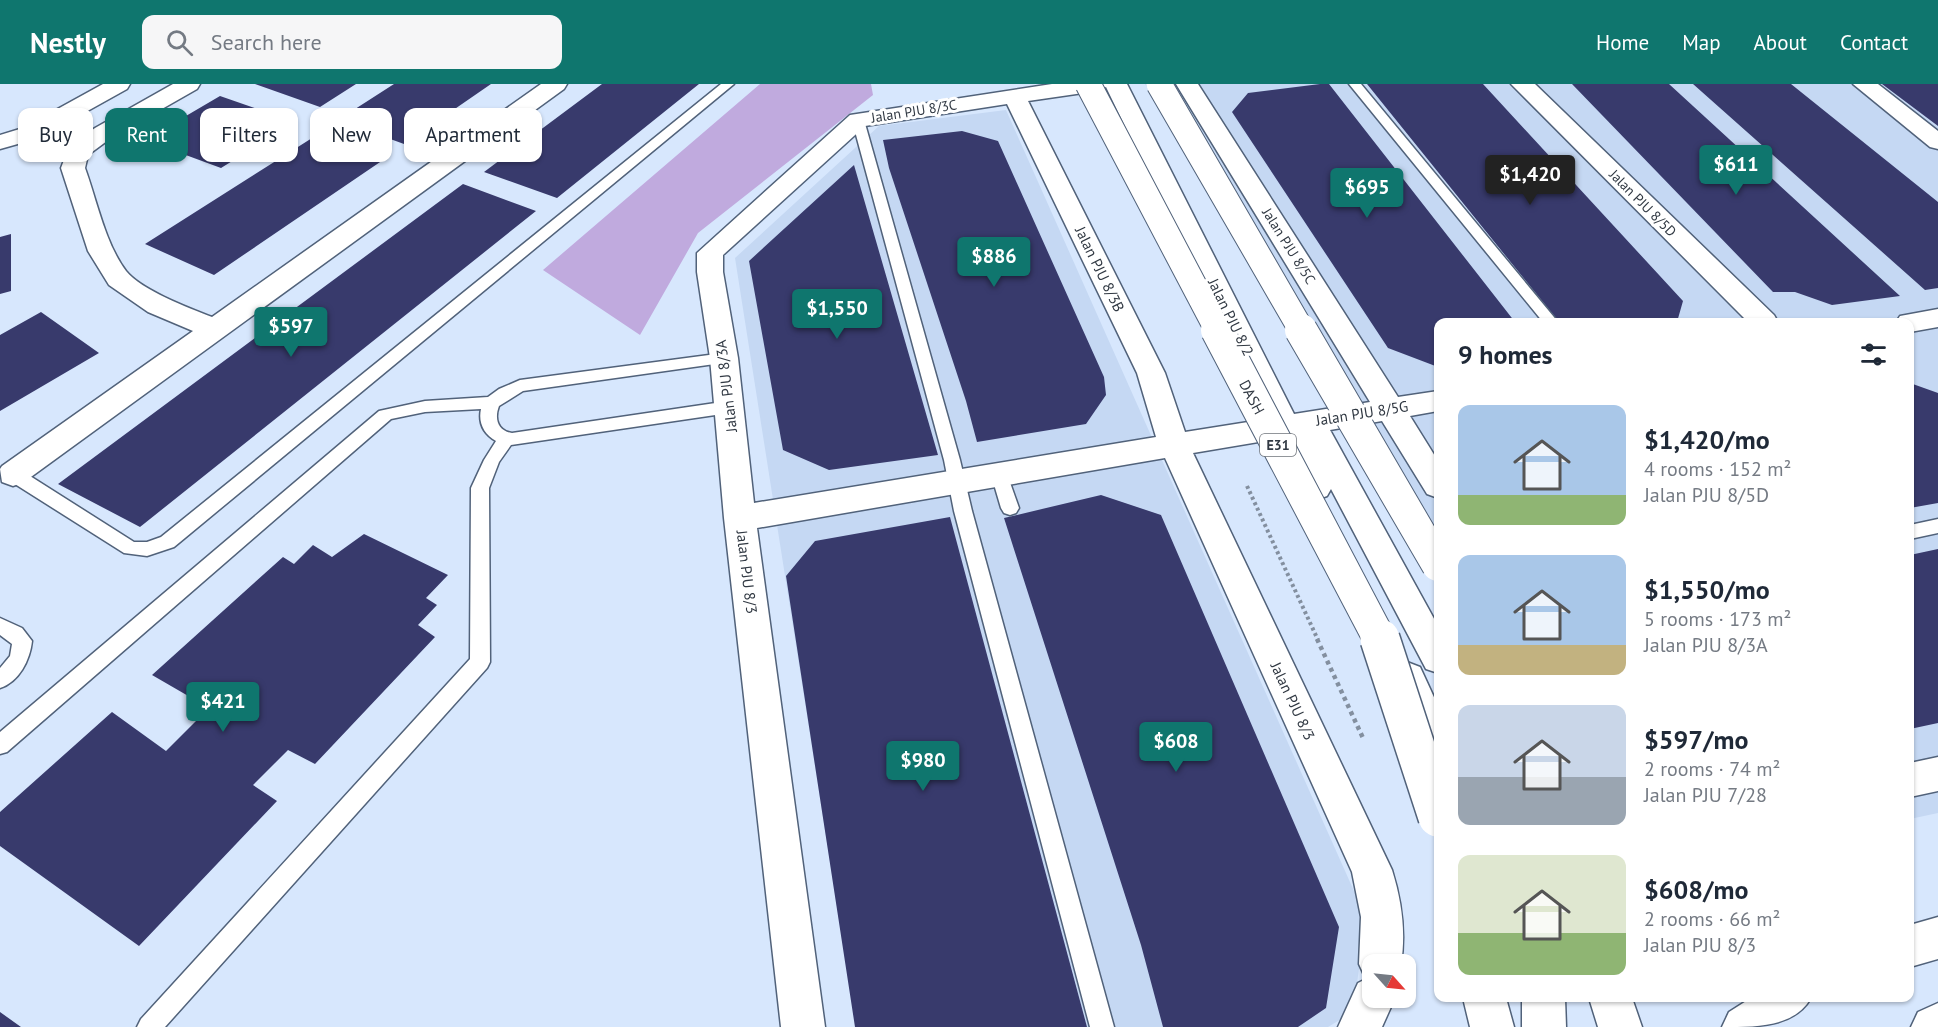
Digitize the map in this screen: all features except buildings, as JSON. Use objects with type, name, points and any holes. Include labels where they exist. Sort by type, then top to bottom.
[{"type":"main road","points":[[0,142],[31,133],[119,84]]},
{"type":"main road","points":[[189,84],[102,133],[77,152],[74,168],[101,251],[117,279],[158,306],[214,329]]},
{"type":"main road","points":[[13,474],[556,84]]},
{"type":"main road","name":"DASH","points":[[1088,84],[1384,647],[1434,804]]},
{"type":"main road","name":"Jalan PJU 8/3C","points":[[710,254],[858,120],[1097,84]]},
{"type":"main road","name":"Jalan PJU 8/2","points":[[1116,84],[1299,424],[1434,651]]},
{"type":"main road","points":[[1159,84],[1434,558]]},
{"type":"main road","name":"Jalan PJU 8/5C","points":[[1187,84],[1434,479]]},
{"type":"main road","name":"Jalan PJU 8/5D","points":[[1522,84],[1760,318]]},
{"type":"main road","points":[[1864,84],[1938,142]]},
{"type":"main road","name":"Jalan PJU 8/3B","points":[[1015,98],[1151,373],[1174,445]]},
{"type":"main road","name":"Jalan PJU 8/3A","points":[[710,254],[710,272],[724,358],[740,518]]},
{"type":"main road","name":"Jalan PJU 8/5G","points":[[1299,424],[1434,402]]},
{"type":"main road","name":"Jalan PJU 8/2","points":[[1299,424],[1434,735]]},
{"type":"main road","name":"Jalan PJU 8/3","points":[[803,1027],[740,518],[1299,424]]},
{"type":"main road","name":"Jalan PJU 8/3","points":[[1174,445],[1372,870],[1382,904],[1381,954]]},
{"type":"main road","points":[[1914,779],[1938,774]]},
{"type":"main road","points":[[1914,945],[1938,938]]},
{"type":"main road","points":[[1486,1002],[1492,1027]]},
{"type":"main road","points":[[1544,1002],[1544,1027]]},
{"type":"main road","points":[[1612,1002],[1620,1027]]},
{"type":"main road","points":[[1744,1027],[1783,1002]]},
{"type":"main road","points":[[1360,1027],[1369,1008]]},
{"type":"main road","points":[[1933,1027],[1938,1025]]},
{"type":"lane","points":[[13,474],[130,548],[142,551],[159,547],[173,539],[728,84]]},
{"type":"lane","points":[[1355,84],[1548,318]]},
{"type":"lane","points":[[858,120],[957,481],[966,522],[1102,1027]]},
{"type":"lane","points":[[724,358],[520,386],[504,393],[492,403],[488,423],[495,434],[507,439],[729,407]]},
{"type":"lane","points":[[0,745],[385,415],[414,406],[444,403],[492,403]]},
{"type":"lane","points":[[149,1027],[480,662],[480,488],[492,460],[507,439]]},
{"type":"lane","points":[[999,474],[1010,508]]},
{"type":"lane","points":[[1914,531],[1938,526]]},
{"type":"lane","points":[[0,626],[15,634],[22,641],[22,652],[16,664],[0,680]]},
{"type":"shaded area","points":[[760,84],[871,84],[873,95],[698,233],[640,335],[543,270]]},
{"type":"shaded area","points":[[1145,84],[1938,84],[1938,813],[1914,818],[1914,318],[1434,318],[1434,554]]},
{"type":"shaded area","points":[[1006,110],[1366,918],[1353,1012],[1328,1027],[856,1027],[735,258],[879,126]]}]
